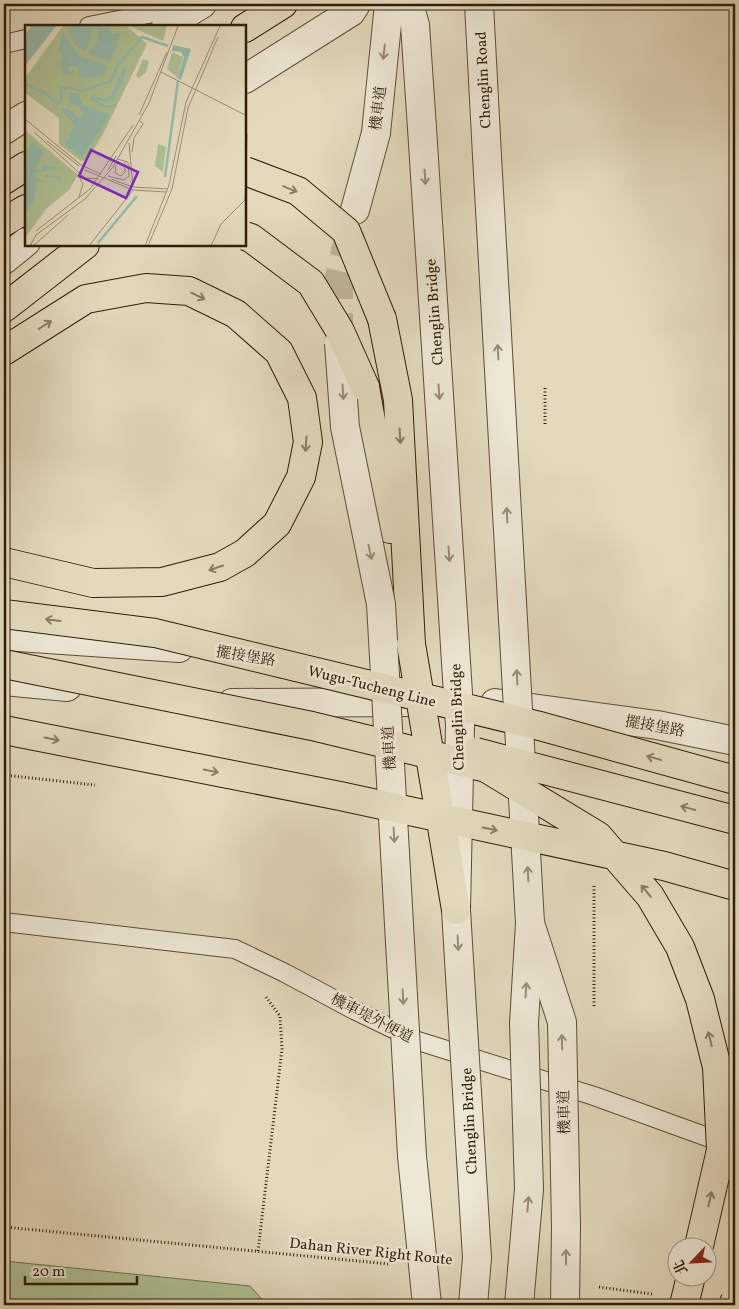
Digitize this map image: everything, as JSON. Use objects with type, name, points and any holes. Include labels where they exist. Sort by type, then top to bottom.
[{"type":"highway","points":[[246,27],[283,4]]},
{"type":"highway","points":[[4,180],[25,167]]},
{"type":"highway","points":[[246,171],[298,191],[346,231],[382,319],[398,400],[411,644]]},
{"type":"highway","points":[[4,222],[25,210]]},
{"type":"highway","points":[[246,236],[251,238],[311,283],[340,331],[365,387],[456,910]]},
{"type":"highway","points":[[4,308],[84,246]]},
{"type":"highway","points":[[4,351],[86,300],[146,288],[189,291],[236,314],[279,352],[302,398],[308,442],[301,477],[277,524],[244,553],[220,567],[162,582],[94,583],[4,562]]},
{"type":"highway","name":"Wugu-Tucheng Line","points":[[4,614],[154,633],[536,726],[735,780]]},
{"type":"highway","points":[[4,648],[93,669],[314,709],[735,820]]},
{"type":"highway","points":[[4,664],[312,726],[486,768],[598,836],[650,896],[680,947],[700,999],[717,1067],[721,1150],[701,1236]]},
{"type":"highway","points":[[4,730],[340,796],[664,866],[735,886]]},
{"type":"highway","points":[[684,1305],[689,1286]]},
{"type":"highway","points":[[733,1305],[735,1301]]},
{"type":"street","points":[[168,25],[200,4]]},
{"type":"street","points":[[246,78],[351,12],[356,4]]},
{"type":"street","name":"機車道","points":[[355,210],[376,133],[389,4]]},
{"type":"street","name":"Chenglin Bridge","points":[[409,4],[414,25],[422,128],[460,725],[456,910],[477,1258],[473,1305]]},
{"type":"street","name":"Chenglin Road","points":[[480,4],[530,923]]},
{"type":"street","points":[[4,130],[25,117]]},
{"type":"street","points":[[4,260],[25,243]]},
{"type":"street","name":"機車道","points":[[339,343],[345,427],[381,604],[412,1156],[427,1305]]},
{"type":"street","name":"擺接堡路","points":[[4,636],[232,651],[486,702],[657,725],[735,741]]},
{"type":"street","name":"擺接堡路","points":[[4,681],[226,704],[486,702]]},
{"type":"street","points":[[519,1305],[529,1189],[524,1023],[530,923]]},
{"type":"street","name":"機車道","points":[[530,923],[562,1022],[566,1305]]},
{"type":"lane","points":[[94,25],[200,4]]},
{"type":"lane","points":[[4,44],[25,39]]},
{"type":"lane","name":"機車堤外便道","points":[[4,922],[236,949],[418,1041],[594,1096],[735,1147]]},
{"type":"path","points":[[545,388],[545,425]]},
{"type":"path","points":[[594,882],[594,950]]},
{"type":"path","points":[[258,1251],[282,1048],[280,1016],[263,992]]},
{"type":"path","name":"Dahan River Right Route","points":[[4,1227],[395,1265]]},
{"type":"path","points":[[591,1286],[658,1295]]},
{"type":"green space","points":[[4,1261],[250,1286],[267,1305],[4,1305]]},
{"type":"tunnel","points":[[339,341],[339,277],[352,223]]}]
